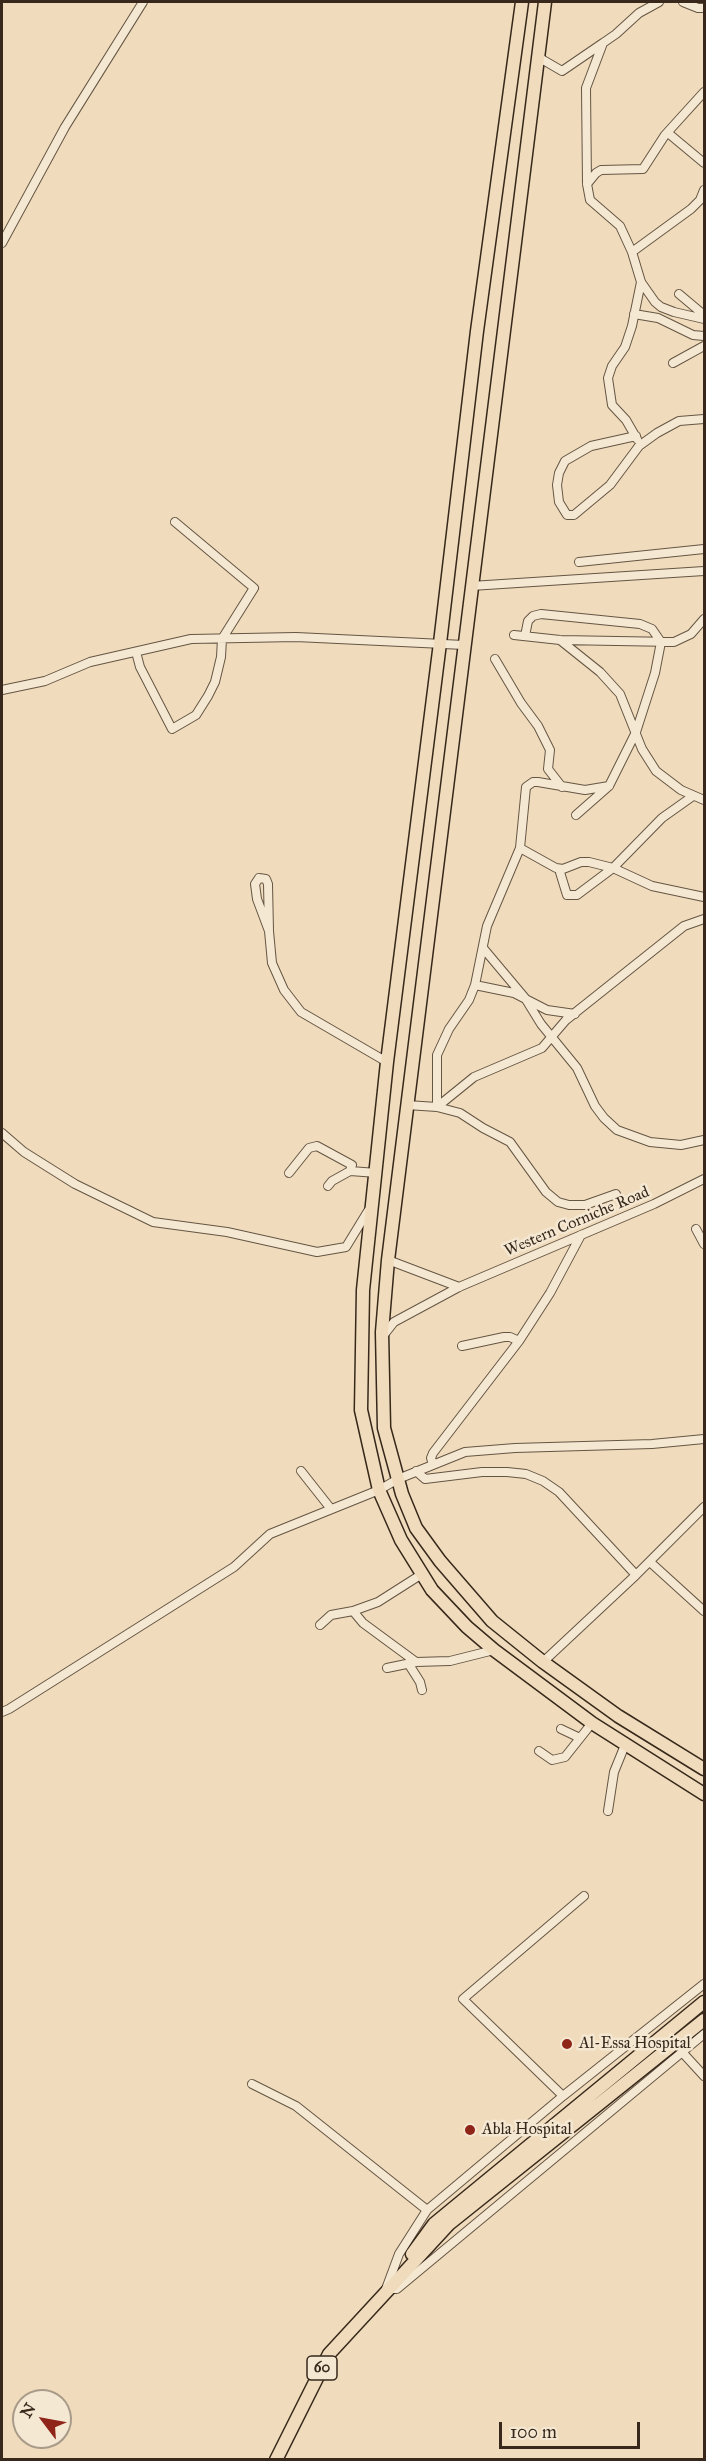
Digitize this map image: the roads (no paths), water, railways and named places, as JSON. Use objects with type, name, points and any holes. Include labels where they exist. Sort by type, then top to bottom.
[{"type":"main road","points":[[522,2],[477,331],[387,1062],[363,1290],[361,1410],[379,1490],[400,1540],[432,1590],[467,1627],[494,1650],[592,1723],[705,1794]]},
{"type":"main road","points":[[545,2],[388,1260],[382,1338],[384,1428],[398,1479],[416,1528],[440,1561],[492,1621],[543,1662],[618,1716],[705,1769]]},
{"type":"main road","points":[[386,2289],[434,2224],[705,2002]]},
{"type":"main road","points":[[386,2289],[449,2224],[705,2020]]},
{"type":"main road","name":"60","points":[[276,2460],[329,2354],[386,2289]]},
{"type":"street","points":[[2,243],[65,127],[143,2]]},
{"type":"street","points":[[538,57],[562,71],[616,34],[639,13],[659,2]]},
{"type":"street","points":[[683,2],[698,8],[705,8]]},
{"type":"street","points":[[603,43],[586,88],[587,184],[590,200],[620,226],[632,252],[641,282],[661,307],[705,317]]},
{"type":"street","points":[[587,184],[596,173],[602,170],[643,169],[668,133],[705,92]]},
{"type":"street","points":[[668,133],[705,163]]},
{"type":"street","points":[[632,252],[691,209],[700,200],[705,190]]},
{"type":"street","points":[[639,446],[636,436],[612,405],[608,378],[612,366],[625,347],[641,282]]},
{"type":"street","points":[[679,294],[705,317]]},
{"type":"street","points":[[634,314],[658,318],[704,340],[673,363]]},
{"type":"street","points":[[636,436],[591,446],[565,461],[559,473],[557,485],[559,502],[567,515],[574,515],[610,485],[639,446],[657,433],[680,421],[705,419]]},
{"type":"street","points":[[136,652],[140,666],[172,729],[196,715],[208,696],[218,669],[222,639],[254,588],[175,522]]},
{"type":"street","points":[[579,562],[705,549]]},
{"type":"street","points":[[471,586],[705,570]]},
{"type":"street","points":[[525,636],[528,621],[533,616],[542,614],[640,624],[652,629],[661,642],[656,673],[636,732],[609,786],[576,815]]},
{"type":"street","points":[[514,635],[560,640],[674,642],[686,638],[705,619]]},
{"type":"street","points":[[2,690],[45,681],[90,662],[191,639],[296,637],[464,645]]},
{"type":"street","points":[[560,640],[600,672],[620,694],[642,749],[656,771],[681,790],[705,800]]},
{"type":"street","points":[[495,659],[521,703],[538,726],[550,750],[548,769],[562,787]]},
{"type":"street","points":[[437,1107],[437,1055],[446,1035],[476,985],[487,926],[520,848],[526,788],[529,784],[538,782],[585,790],[609,786]]},
{"type":"street","points":[[559,869],[566,893],[574,897],[613,868],[662,818],[693,796]]},
{"type":"street","points":[[520,848],[559,869],[584,862],[613,868],[652,886],[705,897]]},
{"type":"street","points":[[269,931],[257,899],[255,884],[259,878],[266,879],[272,963],[284,990],[301,1012],[387,1062]]},
{"type":"street","points":[[437,1107],[474,1077],[493,1067],[534,1053],[552,1038],[566,1020],[684,926],[705,919]]},
{"type":"street","points":[[483,948],[525,998],[552,1038],[577,1068],[595,1106],[617,1130],[650,1142],[681,1145],[705,1140]]},
{"type":"street","points":[[476,985],[525,998],[547,1010],[575,1014]]},
{"type":"street","points":[[407,1105],[437,1107],[466,1116],[510,1142],[546,1192],[558,1202],[585,1205],[616,1194]]},
{"type":"street","points":[[2,1133],[24,1152],[75,1184],[153,1221],[227,1232],[317,1252],[346,1247],[362,1225],[374,1199]]},
{"type":"street","points":[[289,1173],[309,1149],[316,1146],[352,1165],[350,1171]]},
{"type":"street","points":[[328,1186],[332,1181],[350,1171],[377,1173]]},
{"type":"street","name":"Western Corniche Road","points":[[382,1338],[394,1322],[459,1287],[705,1179]]},
{"type":"street","points":[[696,1229],[705,1244]]},
{"type":"street","points":[[433,1465],[433,1453],[519,1341],[550,1293],[581,1235]]},
{"type":"street","points":[[388,1260],[459,1287]]},
{"type":"street","points":[[462,1346],[504,1337],[519,1341]]},
{"type":"street","points":[[2,1712],[9,1710],[234,1567],[270,1534],[379,1490],[416,1471],[465,1452],[515,1448],[652,1444],[705,1439]]},
{"type":"street","points":[[301,1471],[331,1509]]},
{"type":"street","points":[[416,1471],[425,1479],[482,1472],[507,1472],[526,1474],[543,1481],[559,1492],[636,1575]]},
{"type":"street","points":[[543,1662],[705,1507]]},
{"type":"street","points":[[650,1562],[705,1611]]},
{"type":"street","points":[[320,1625],[330,1615],[353,1611],[378,1602],[422,1574]]},
{"type":"street","points":[[353,1611],[363,1623],[412,1663],[422,1690]]},
{"type":"street","points":[[387,1668],[412,1663],[450,1661],[494,1650]]},
{"type":"street","points":[[539,1751],[552,1760],[565,1757],[592,1723]]},
{"type":"street","points":[[561,1729],[580,1738]]},
{"type":"street","points":[[608,1811],[614,1772],[625,1745]]},
{"type":"street","points":[[563,2096],[463,2000],[584,1896]]},
{"type":"street","points":[[705,1984],[563,2096],[427,2210],[399,2254],[386,2289],[398,2289],[705,2034]]},
{"type":"street","points":[[682,2052],[705,2076]]},
{"type":"street","points":[[252,2084],[296,2106],[427,2210]]},
{"type":"place","name":"Al-Essa Hospital","points":[[567,2044]]},
{"type":"place","name":"Abla Hospital","points":[[470,2130]]}]
